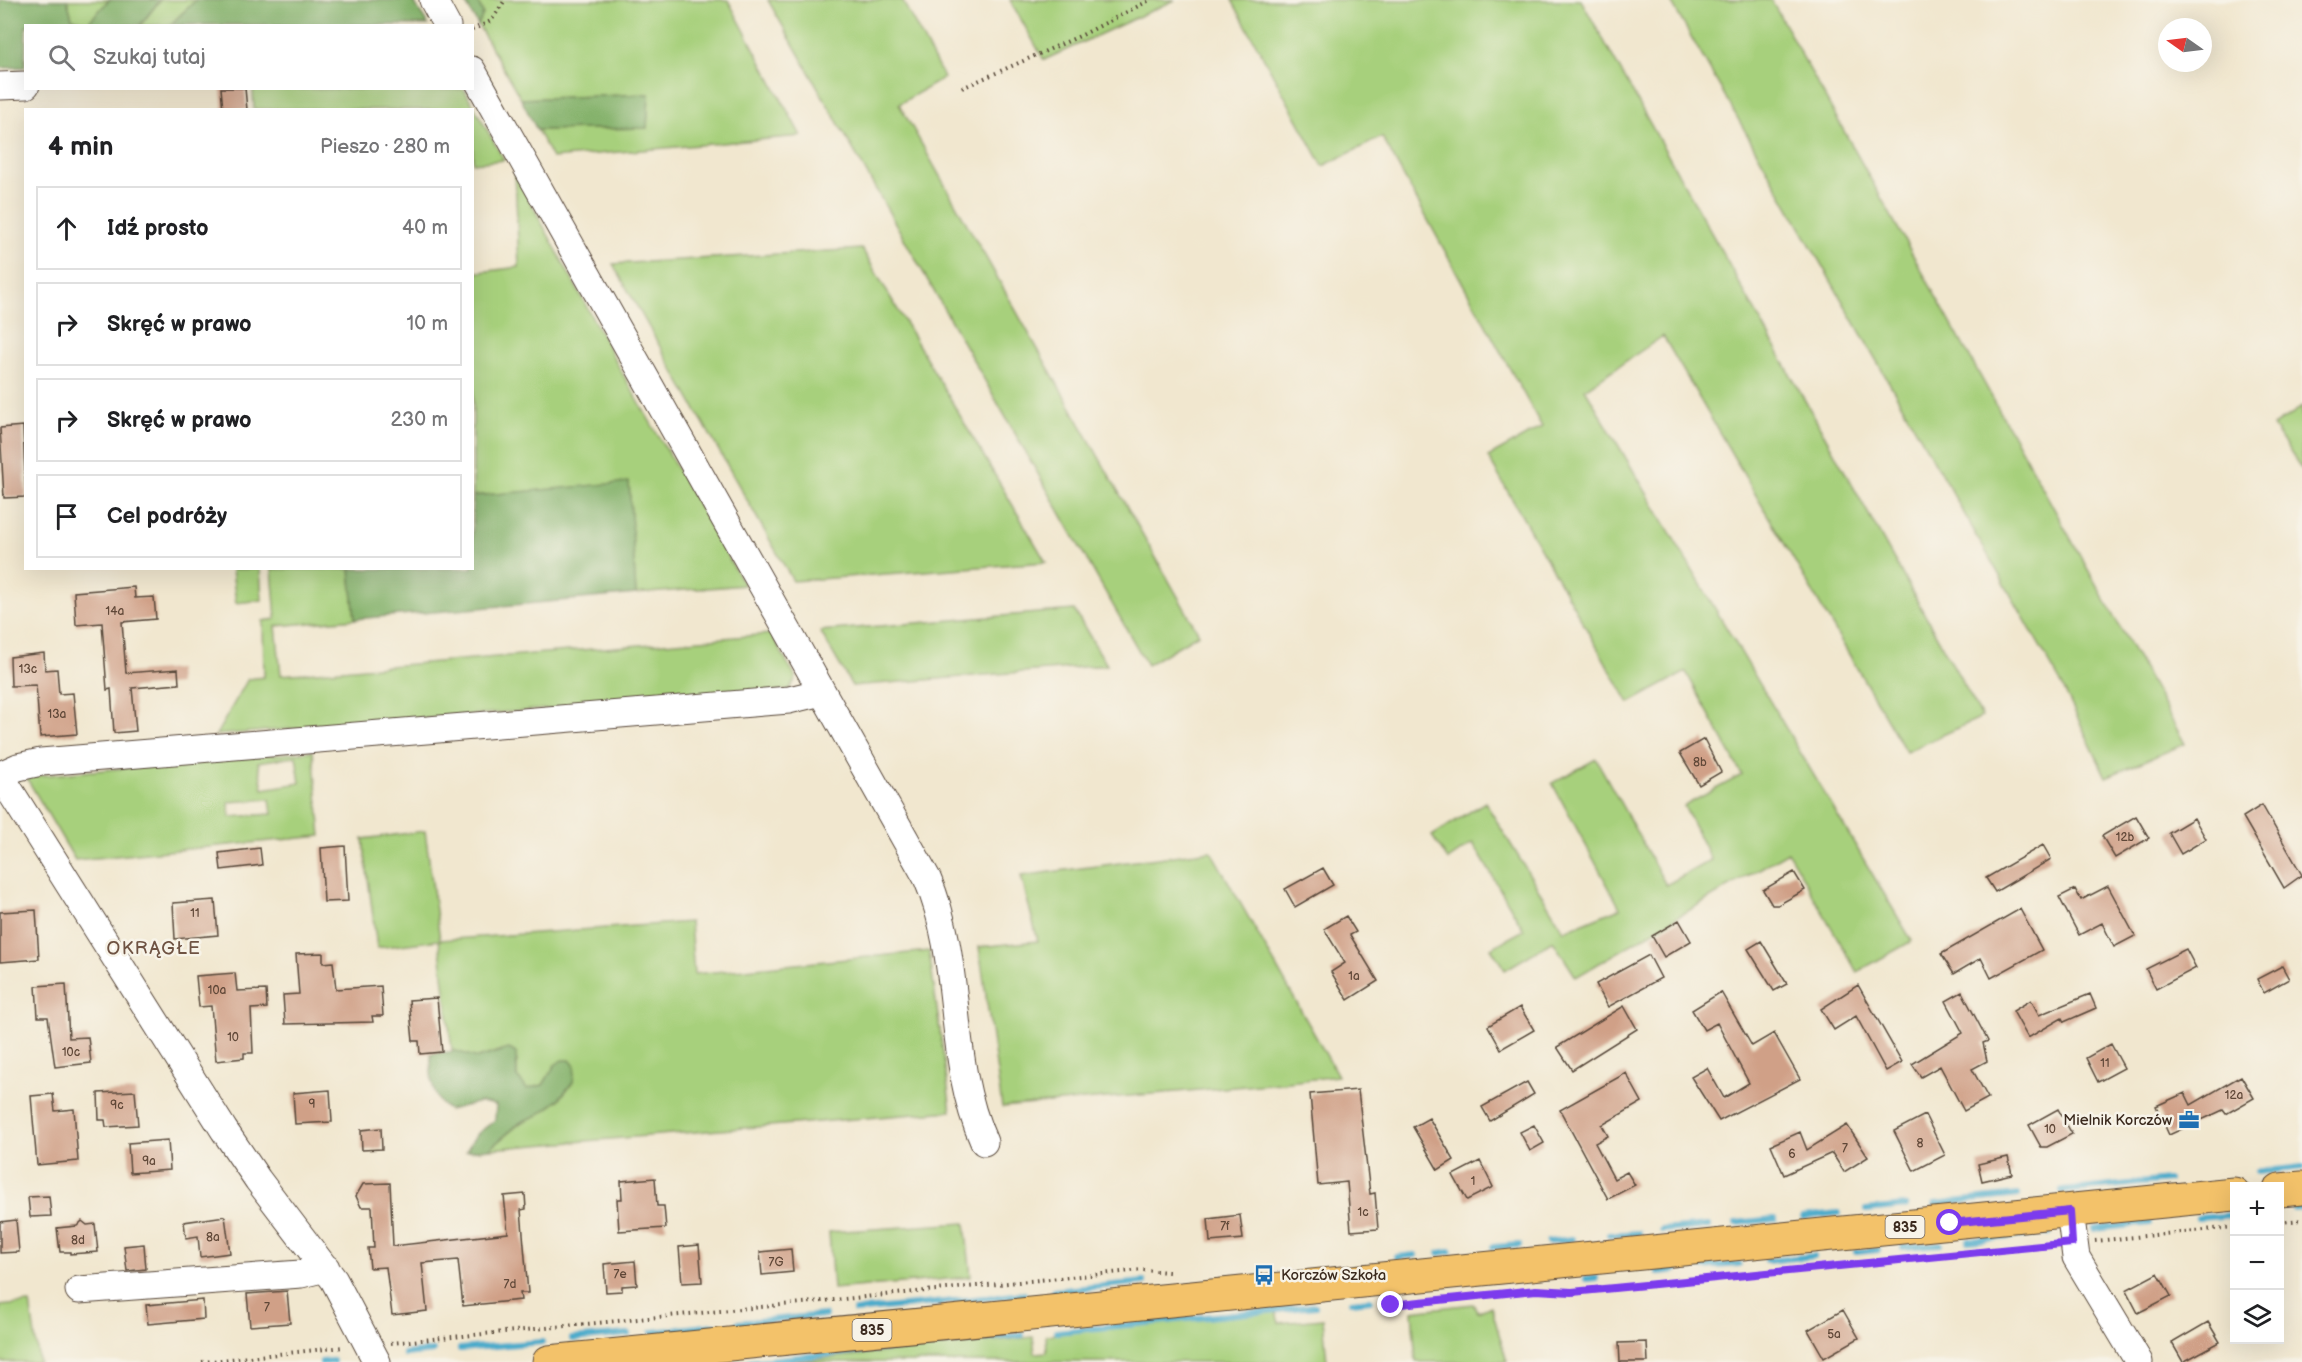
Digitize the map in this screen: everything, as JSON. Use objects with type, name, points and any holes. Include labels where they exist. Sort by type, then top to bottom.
[{"type":"main road","points":[[2284,1190],[2302,1188]]},
{"type":"main road","name":"835","points":[[549,1362],[2230,1195]]},
{"type":"street","points":[[433,0],[446,24]]},
{"type":"street","points":[[474,74],[909,844],[934,896],[948,946],[965,1094],[984,1142]]},
{"type":"street","points":[[0,86],[24,85]]},
{"type":"street","points":[[373,1353],[326,1268],[258,1180],[224,1130],[0,775],[18,767],[41,762],[789,700],[822,692]]},
{"type":"street","points":[[2070,1211],[2072,1243],[2076,1257],[2139,1362]]},
{"type":"street","points":[[80,1290],[301,1274],[326,1268]]},
{"type":"path","points":[[474,29],[491,21],[505,0]]},
{"type":"path","points":[[962,88],[1082,35],[1150,0]]},
{"type":"path","points":[[2284,1222],[2302,1220]]},
{"type":"path","points":[[1536,1290],[1593,1290],[2230,1227]]},
{"type":"path","points":[[202,1362],[373,1353],[1142,1270],[1176,1273]]},
{"type":"green space","points":[[0,0],[67,0],[72,18],[88,23],[109,0],[160,0],[141,24],[24,24],[24,67],[0,68]]},
{"type":"green space","points":[[67,0],[109,0],[88,23],[72,18]]},
{"type":"green space","points":[[160,0],[196,0],[171,24],[142,24]]},
{"type":"green space","points":[[196,0],[413,0],[427,24],[171,24]]},
{"type":"green space","points":[[464,0],[477,0],[483,14],[478,25]]},
{"type":"green space","points":[[477,0],[728,0],[801,136],[552,158],[537,130],[647,128],[649,94],[521,99],[478,25],[483,14]]},
{"type":"green space","points":[[768,0],[902,0],[944,78],[899,104],[1199,634],[1147,665]]},
{"type":"green space","points":[[1010,0],[1175,0],[1044,60]]},
{"type":"green space","points":[[1232,0],[1581,0],[1982,717],[1906,752],[1663,336],[1585,389],[1912,941],[1857,972],[1788,852],[1576,977],[1553,941],[1505,970],[1491,948],[1524,930],[1473,843],[1448,860],[1432,836],[1485,802],[1564,931],[1620,908],[1552,783],[1596,759],[1666,885],[1711,860],[1684,806],[1742,775],[1686,672],[1629,703],[1488,457],[1542,427],[1382,137],[1323,166]]},
{"type":"green space","points":[[1670,0],[1771,0],[2185,744],[2106,777],[2060,681]]},
{"type":"green space","points":[[253,90],[465,90],[504,160],[474,163],[474,108],[254,108]]},
{"type":"green space","points":[[649,94],[647,128],[537,130],[521,99]]},
{"type":"green space","points":[[515,173],[621,371],[744,585],[636,594],[629,483],[474,496],[474,273],[519,267]]},
{"type":"green space","points":[[862,249],[1046,562],[793,581],[613,264]]},
{"type":"green space","points":[[2302,407],[2302,470],[2273,426]]},
{"type":"green space","points":[[629,482],[636,594],[355,619],[350,570],[474,570],[474,496]]},
{"type":"green space","points":[[232,570],[260,570],[262,600],[236,603]]},
{"type":"green space","points":[[272,570],[350,570],[355,619],[276,626],[281,675],[771,634],[796,678],[789,690],[216,735],[248,679],[264,677],[263,621],[276,619]]},
{"type":"green space","points":[[1074,610],[1107,665],[852,686],[820,631]]},
{"type":"green space","points":[[313,751],[321,836],[75,860],[26,777]],"holes":[[[296,756],[300,783],[263,789],[258,762]],[[270,799],[272,814],[230,817],[229,802]]]},
{"type":"green space","points":[[425,831],[440,940],[690,922],[694,974],[929,951],[951,1111],[489,1149],[522,1122],[538,1115],[558,1101],[573,1082],[555,1065],[543,1085],[527,1089],[517,1077],[517,1060],[501,1050],[478,1058],[452,1051],[439,940],[377,948],[363,839]]},
{"type":"green space","points":[[1211,851],[1338,1076],[1002,1107],[979,947],[1038,941],[1021,876]]},
{"type":"green space","points":[[509,1049],[516,1053],[517,1077],[527,1089],[543,1085],[555,1065],[562,1060],[570,1060],[575,1066],[573,1082],[557,1101],[538,1115],[521,1122],[489,1149],[466,1151],[476,1135],[495,1120],[496,1105],[480,1102],[449,1110],[438,1100],[435,1093],[431,1054],[456,1051],[478,1058]]},
{"type":"green space","points":[[965,1223],[971,1277],[833,1289],[829,1232]]},
{"type":"green space","points":[[30,1303],[39,1362],[0,1362],[0,1306]]},
{"type":"green space","points":[[1473,1304],[1478,1312],[1491,1306],[1507,1362],[1416,1362],[1412,1311]]},
{"type":"green space","points":[[1276,1312],[1279,1323],[1323,1319],[1327,1362],[790,1362],[1033,1337],[1035,1353],[1047,1352],[1046,1335]]},
{"type":"building","points":[[221,90],[245,90],[247,108],[223,108]]},
{"type":"building","points":[[23,426],[24,497],[4,498],[0,428]]},
{"type":"building","points":[[134,587],[135,598],[154,597],[156,619],[122,622],[126,673],[178,669],[179,684],[132,688],[136,731],[114,733],[111,689],[107,690],[102,623],[76,625],[74,592]]},
{"type":"building","points":[[44,653],[45,670],[57,669],[59,694],[73,693],[77,734],[40,737],[36,685],[11,686],[10,657]]},
{"type":"building","points":[[1704,739],[1721,772],[1699,785],[1680,753]]},
{"type":"building","points":[[2262,805],[2302,875],[2284,888],[2243,817]]},
{"type":"building","points":[[2136,816],[2149,838],[2115,858],[2102,836]]},
{"type":"building","points":[[2194,818],[2206,839],[2181,854],[2169,833]]},
{"type":"building","points":[[2043,845],[2051,859],[1995,892],[1986,878]]},
{"type":"building","points":[[345,846],[348,901],[324,902],[321,848]]},
{"type":"building","points":[[260,848],[262,865],[221,870],[219,853]]},
{"type":"building","points":[[1323,868],[1333,885],[1295,907],[1285,889]]},
{"type":"building","points":[[1794,872],[1805,890],[1778,905],[1772,905],[1763,890]]},
{"type":"building","points":[[2108,886],[2135,936],[2114,947],[2102,923],[2079,935],[2059,897],[2075,889],[2081,900]]},
{"type":"building","points":[[215,900],[218,935],[175,939],[173,903]]},
{"type":"building","points":[[2020,909],[2042,950],[1991,978],[1981,958],[1954,974],[1941,954]]},
{"type":"building","points":[[36,910],[39,959],[0,962],[0,912]]},
{"type":"building","points":[[1346,916],[1356,932],[1350,935],[1378,981],[1348,1000],[1331,972],[1345,963],[1324,929]]},
{"type":"building","points":[[1679,920],[1691,941],[1664,957],[1652,936]]},
{"type":"building","points":[[1761,941],[1787,984],[1774,991],[1748,949]]},
{"type":"building","points":[[2186,949],[2196,968],[2156,989],[2146,969]]},
{"type":"building","points":[[323,953],[323,963],[333,962],[336,989],[381,986],[383,1016],[372,1016],[373,1022],[285,1024],[283,995],[299,994],[296,954]]},
{"type":"building","points":[[1649,955],[1661,978],[1608,1007],[1596,984]]},
{"type":"building","points":[[2282,966],[2289,979],[2264,993],[2257,979]]},
{"type":"building","points":[[235,973],[237,991],[266,990],[267,1008],[251,1009],[253,1053],[244,1053],[244,1058],[216,1061],[211,1006],[199,1007],[196,976]]},
{"type":"building","points":[[66,984],[69,1038],[88,1037],[91,1063],[55,1067],[48,1017],[38,1017],[36,986]]},
{"type":"building","points":[[1858,985],[1902,1062],[1886,1071],[1856,1016],[1834,1030],[1821,1009]]},
{"type":"building","points":[[1721,992],[1752,1046],[1774,1033],[1800,1079],[1719,1121],[1691,1077],[1707,1068],[1724,1098],[1749,1083],[1717,1023],[1704,1030],[1692,1010]]},
{"type":"building","points":[[1962,992],[1988,1041],[1983,1043],[1987,1061],[1972,1069],[1988,1098],[1964,1111],[1940,1066],[1921,1077],[1912,1064],[1963,1033],[1946,1001]]},
{"type":"building","points":[[2090,994],[2096,1008],[2064,1022],[2062,1018],[2028,1038],[2013,1011],[2031,1000],[2039,1015]]},
{"type":"building","points":[[437,998],[442,1052],[420,1054],[419,1041],[413,1041],[409,1000]]},
{"type":"building","points":[[1624,1006],[1637,1029],[1572,1070],[1557,1047]]},
{"type":"building","points":[[1520,1007],[1534,1030],[1501,1049],[1488,1026]]},
{"type":"building","points":[[2111,1044],[2124,1068],[2098,1082],[2086,1058]]},
{"type":"building","points":[[1626,1073],[1642,1102],[1602,1125],[1608,1136],[1595,1143],[1614,1179],[1627,1172],[1635,1185],[1608,1199],[1560,1110]]},
{"type":"building","points":[[2241,1076],[2254,1098],[2226,1114],[2223,1110],[2169,1135],[2156,1106],[2185,1093],[2191,1105]]},
{"type":"building","points":[[1527,1082],[1534,1094],[1490,1121],[1482,1107]]},
{"type":"building","points":[[330,1090],[332,1122],[295,1124],[293,1093]]},
{"type":"building","points":[[1358,1090],[1370,1194],[1375,1193],[1378,1229],[1351,1231],[1347,1182],[1318,1185],[1310,1094]]},
{"type":"building","points":[[135,1091],[138,1125],[106,1127],[105,1120],[99,1120],[98,1093]]},
{"type":"building","points":[[53,1094],[55,1111],[74,1109],[78,1161],[37,1165],[31,1096]]},
{"type":"building","points":[[2058,1109],[2072,1134],[2047,1147],[2041,1147],[2029,1125]]},
{"type":"building","points":[[1925,1115],[1945,1155],[1914,1171],[1894,1131]]},
{"type":"building","points":[[1429,1118],[1454,1160],[1438,1170],[1413,1127]]},
{"type":"building","points":[[1534,1125],[1544,1143],[1530,1151],[1520,1132]]},
{"type":"building","points":[[1847,1125],[1868,1157],[1844,1172],[1832,1153],[1784,1175],[1771,1145],[1800,1132],[1807,1150]]},
{"type":"building","points":[[381,1128],[382,1149],[362,1150],[361,1130]]},
{"type":"building","points":[[168,1140],[170,1170],[130,1173],[128,1143]]},
{"type":"building","points":[[2008,1157],[2012,1174],[1982,1181],[1978,1164]]},
{"type":"building","points":[[1480,1161],[1493,1187],[1467,1200],[1453,1175]]},
{"type":"building","points":[[655,1178],[657,1206],[664,1206],[666,1228],[619,1231],[617,1199],[622,1199],[621,1181]]},
{"type":"building","points":[[390,1183],[393,1246],[508,1233],[504,1196],[525,1194],[526,1209],[521,1210],[528,1293],[520,1293],[521,1300],[463,1306],[458,1260],[422,1263],[427,1311],[392,1315],[386,1267],[370,1268],[368,1248],[374,1248],[372,1207],[361,1207],[356,1196],[363,1184]]},
{"type":"building","points":[[49,1196],[51,1216],[30,1217],[28,1197]]},
{"type":"building","points":[[1240,1215],[1243,1239],[1210,1242],[1208,1219]]},
{"type":"building","points":[[225,1216],[230,1253],[200,1257],[198,1236],[186,1238],[184,1222]]},
{"type":"building","points":[[16,1220],[19,1252],[0,1253],[0,1222]]},
{"type":"building","points":[[82,1221],[87,1225],[95,1224],[98,1252],[70,1254],[70,1252],[60,1252],[57,1228],[77,1226]]},
{"type":"building","points":[[144,1244],[146,1269],[127,1271],[124,1246]]},
{"type":"building","points":[[699,1245],[702,1282],[682,1283],[679,1247]]},
{"type":"building","points":[[791,1249],[793,1272],[762,1275],[760,1252]]},
{"type":"building","points":[[635,1261],[637,1285],[622,1286],[622,1291],[606,1292],[604,1264]]},
{"type":"building","points":[[2158,1273],[2171,1296],[2138,1313],[2126,1290]]},
{"type":"building","points":[[287,1291],[290,1323],[250,1326],[247,1294]]},
{"type":"building","points":[[203,1300],[204,1319],[148,1324],[146,1305]]},
{"type":"building","points":[[1843,1310],[1859,1338],[1824,1358],[1808,1330]]},
{"type":"building","points":[[2208,1322],[2220,1342],[2183,1362],[2172,1343]]},
{"type":"building","points":[[1647,1342],[1648,1362],[1620,1362],[1619,1343]]},
{"type":"waterway","points":[[2257,1172],[2302,1167]]},
{"type":"waterway","points":[[2062,1191],[2168,1180]]},
{"type":"waterway","points":[[1935,1204],[2018,1195]]},
{"type":"waterway","points":[[1866,1210],[1906,1206]]},
{"type":"waterway","points":[[2294,1209],[2302,1208]]},
{"type":"waterway","points":[[1803,1217],[1838,1213]]},
{"type":"waterway","points":[[2198,1218],[2230,1215]]},
{"type":"waterway","points":[[1736,1223],[1775,1219]]},
{"type":"waterway","points":[[2094,1229],[2149,1223]]},
{"type":"waterway","points":[[1662,1230],[1708,1226]]},
{"type":"waterway","points":[[1609,1235],[1639,1233]]},
{"type":"waterway","points":[[1968,1241],[2049,1233]]},
{"type":"waterway","points":[[1548,1242],[1572,1239]]},
{"type":"waterway","points":[[1903,1247],[1940,1244]]},
{"type":"waterway","points":[[1493,1247],[1519,1245]]},
{"type":"waterway","points":[[1856,1252],[1878,1250]]},
{"type":"waterway","points":[[1439,1253],[1450,1251]]},
{"type":"waterway","points":[[1397,1257],[1415,1255]]},
{"type":"waterway","points":[[1767,1261],[1814,1256]]},
{"type":"waterway","points":[[1702,1267],[1739,1264]]},
{"type":"waterway","points":[[1658,1272],[1676,1270]]},
{"type":"waterway","points":[[1586,1279],[1596,1278]]},
{"type":"waterway","points":[[1054,1291],[1144,1282]]},
{"type":"waterway","points":[[855,1311],[1024,1294]]},
{"type":"waterway","points":[[1351,1302],[1370,1300]]},
{"type":"waterway","points":[[1056,1332],[1315,1306]]},
{"type":"waterway","points":[[738,1323],[825,1315]]},
{"type":"waterway","points":[[652,1332],[715,1325]]},
{"type":"waterway","points":[[572,1339],[628,1334]]},
{"type":"waterway","points":[[749,1362],[1022,1335]]},
{"type":"waterway","points":[[460,1349],[542,1342]]},
{"type":"waterway","points":[[405,1354],[433,1351]]},
{"type":"waterway","points":[[322,1362],[333,1361]]},
{"type":"place","name":"Mielnik Korczów","points":[[2189,1120]]},
{"type":"place","name":"Korczów Szkoła","points":[[1264,1275]]},
{"type":"district","name":"OKRĄGŁE","points":[[154,948]]},
{"type":"route","points":[[1391,1305],[1536,1290],[1572,1292],[2072,1243],[2070,1211],[1950,1223]]}]
